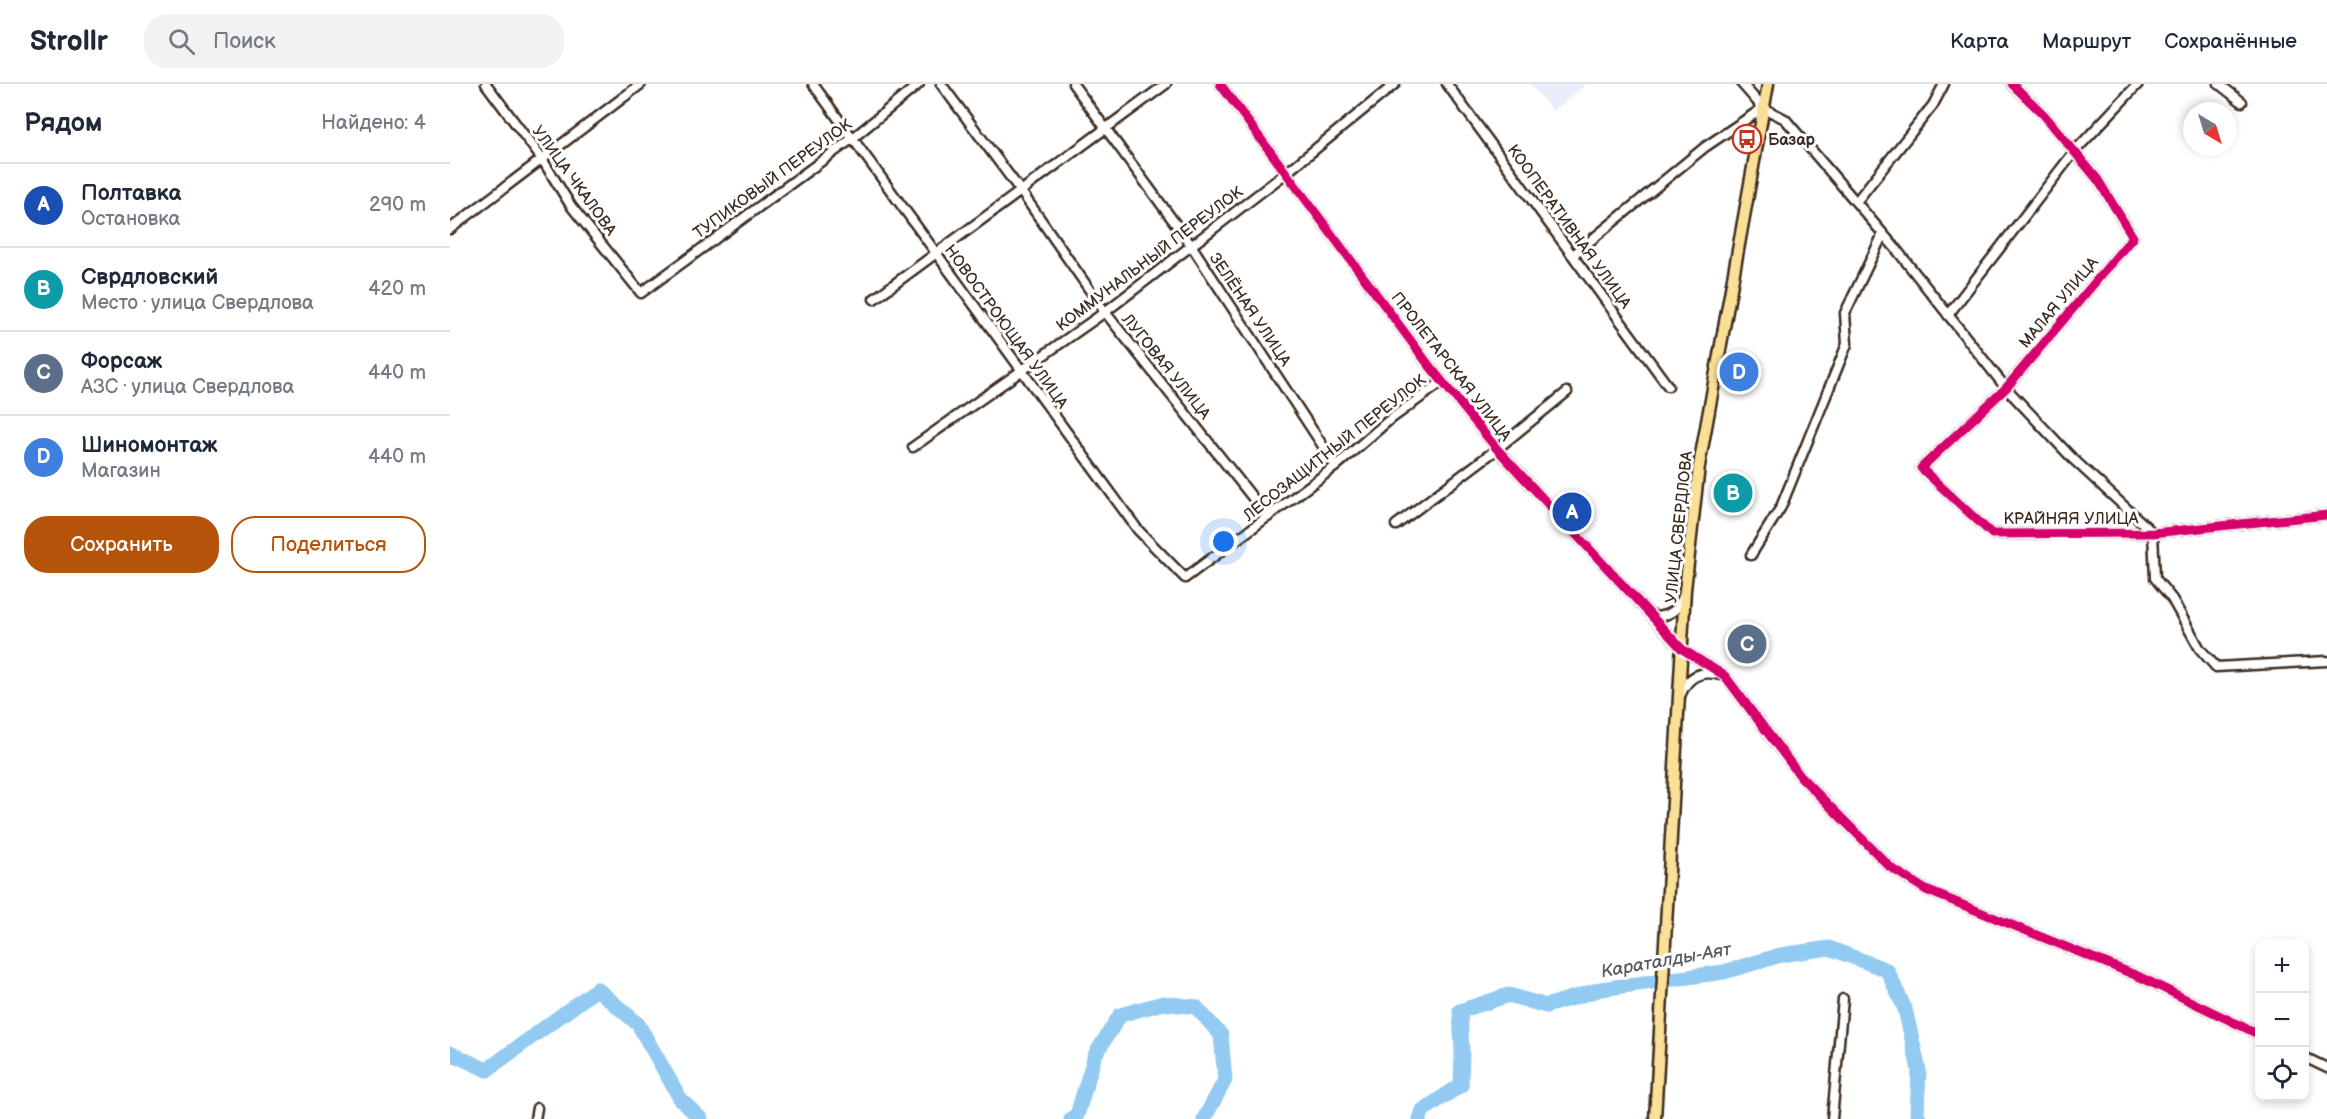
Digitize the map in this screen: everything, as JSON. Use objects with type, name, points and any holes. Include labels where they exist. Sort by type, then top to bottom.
[{"type":"main road","name":"УЛИЦА СВЕРДЛОВА","points":[[1655,1119],[1685,590],[1699,466],[1768,84]]},
{"type":"street","name":"УЛИЦА ЧКАЛОВА","points":[[486,84],[542,159],[571,206],[641,294]]},
{"type":"street","points":[[450,229],[641,84]]},
{"type":"street","name":"НОВОСТРОЮЩАЯ УЛИЦА","points":[[813,84],[1138,530],[1185,578]]},
{"type":"street","name":"ТУПИКОВЫЙ ПЕРЕУЛОК","points":[[641,294],[853,138],[919,84]]},
{"type":"street","name":"ЛУГОВАЯ УЛИЦА","points":[[941,84],[1020,190],[1105,312],[1268,517]]},
{"type":"street","name":"ЗЕЛЁНАЯ УЛИЦА","points":[[1073,84],[1191,245],[1336,466]]},
{"type":"street","points":[[874,299],[1166,84]]},
{"type":"street","name":"ПРОЛЕТАРСКАЯ УЛИЦА","points":[[1220,84],[1442,382],[1497,449],[1682,650],[1725,676]]},
{"type":"street","name":"КОММУНАЛЬНЫЙ ПЕРЕУЛОК","points":[[913,447],[1105,312],[1286,174],[1395,84]]},
{"type":"street","name":"КООПЕРАТИВНАЯ УЛИЦА","points":[[1447,84],[1668,386]]},
{"type":"street","points":[[1742,84],[1763,108],[1785,119],[1883,234],[2006,388],[2072,458],[2153,532],[2155,578],[2172,598],[2200,649],[2217,667],[2327,661]]},
{"type":"street","points":[[1856,202],[1933,105],[1944,84]]},
{"type":"street","points":[[2012,84],[2044,115],[2074,152]]},
{"type":"street","points":[[1948,315],[2074,152],[2138,84]]},
{"type":"street","points":[[2218,84],[2242,102]]},
{"type":"street","points":[[1573,255],[1705,147],[1763,108]]},
{"type":"street","name":"МАЛАЯ УЛИЦА","points":[[2006,388],[2133,237],[2098,180],[2074,152]]},
{"type":"street","points":[[1751,555],[1781,507],[1790,486],[1847,344],[1845,313],[1883,234]]},
{"type":"street","name":"ЛЕСОЗАЩИТНЫЙ ПЕРЕУЛОК","points":[[1185,578],[1336,466],[1388,421],[1442,382]]},
{"type":"street","name":"КРАЙНЯЯ УЛИЦА","points":[[2006,388],[1921,468],[1992,534],[2153,532],[2327,515]]},
{"type":"street","points":[[1396,525],[1497,449],[1567,392]]},
{"type":"street","points":[[1649,613],[1656,617],[1673,612],[1680,604],[1685,590]]},
{"type":"street","points":[[1679,700],[1689,679],[1700,673],[1725,676],[1801,777],[1890,867],[1926,890],[2140,977],[2255,1033]]},
{"type":"street","points":[[1832,1119],[1843,999]]},
{"type":"street","points":[[2309,1059],[2327,1068]]},
{"type":"street","points":[[535,1119],[537,1108]]},
{"type":"shaded area","points":[[1530,84],[1587,84],[1553,111]]},
{"type":"waterway","name":"Караталды-Аят","points":[[1420,1119],[1422,1111],[1461,1085],[1460,1011],[1509,995],[1546,1006],[1601,989],[1724,972],[1781,955],[1829,948],[1887,970],[1905,1009],[1919,1070],[1917,1114],[1920,1119]]},
{"type":"waterway","name":"Караталды-Аят","points":[[450,1053],[487,1070],[597,989],[638,1024],[681,1100],[701,1119]]},
{"type":"waterway","name":"Караталды-Аят","points":[[1071,1119],[1077,1115],[1095,1055],[1120,1015],[1163,1003],[1196,1007],[1221,1035],[1225,1080],[1204,1119]]},
{"type":"cycle path","points":[[1220,84],[1428,364],[1497,449],[1682,649],[1725,676],[1801,777],[1890,867],[1926,890],[2140,977],[2255,1033]]},
{"type":"cycle path","points":[[2012,84],[2044,115],[2098,180],[2133,237],[2006,388],[1921,468],[1992,534],[2153,533],[2327,515]]},
{"type":"place","name":"Базар","points":[[1747,139]]},
{"type":"place","name":"Шиномонтаж","points":[[1739,372]]},
{"type":"place","name":"Сврдловский","points":[[1733,493]]},
{"type":"place","name":"Полтавка","points":[[1572,512]]},
{"type":"place","name":"Форсаж","points":[[1747,644]]}]
